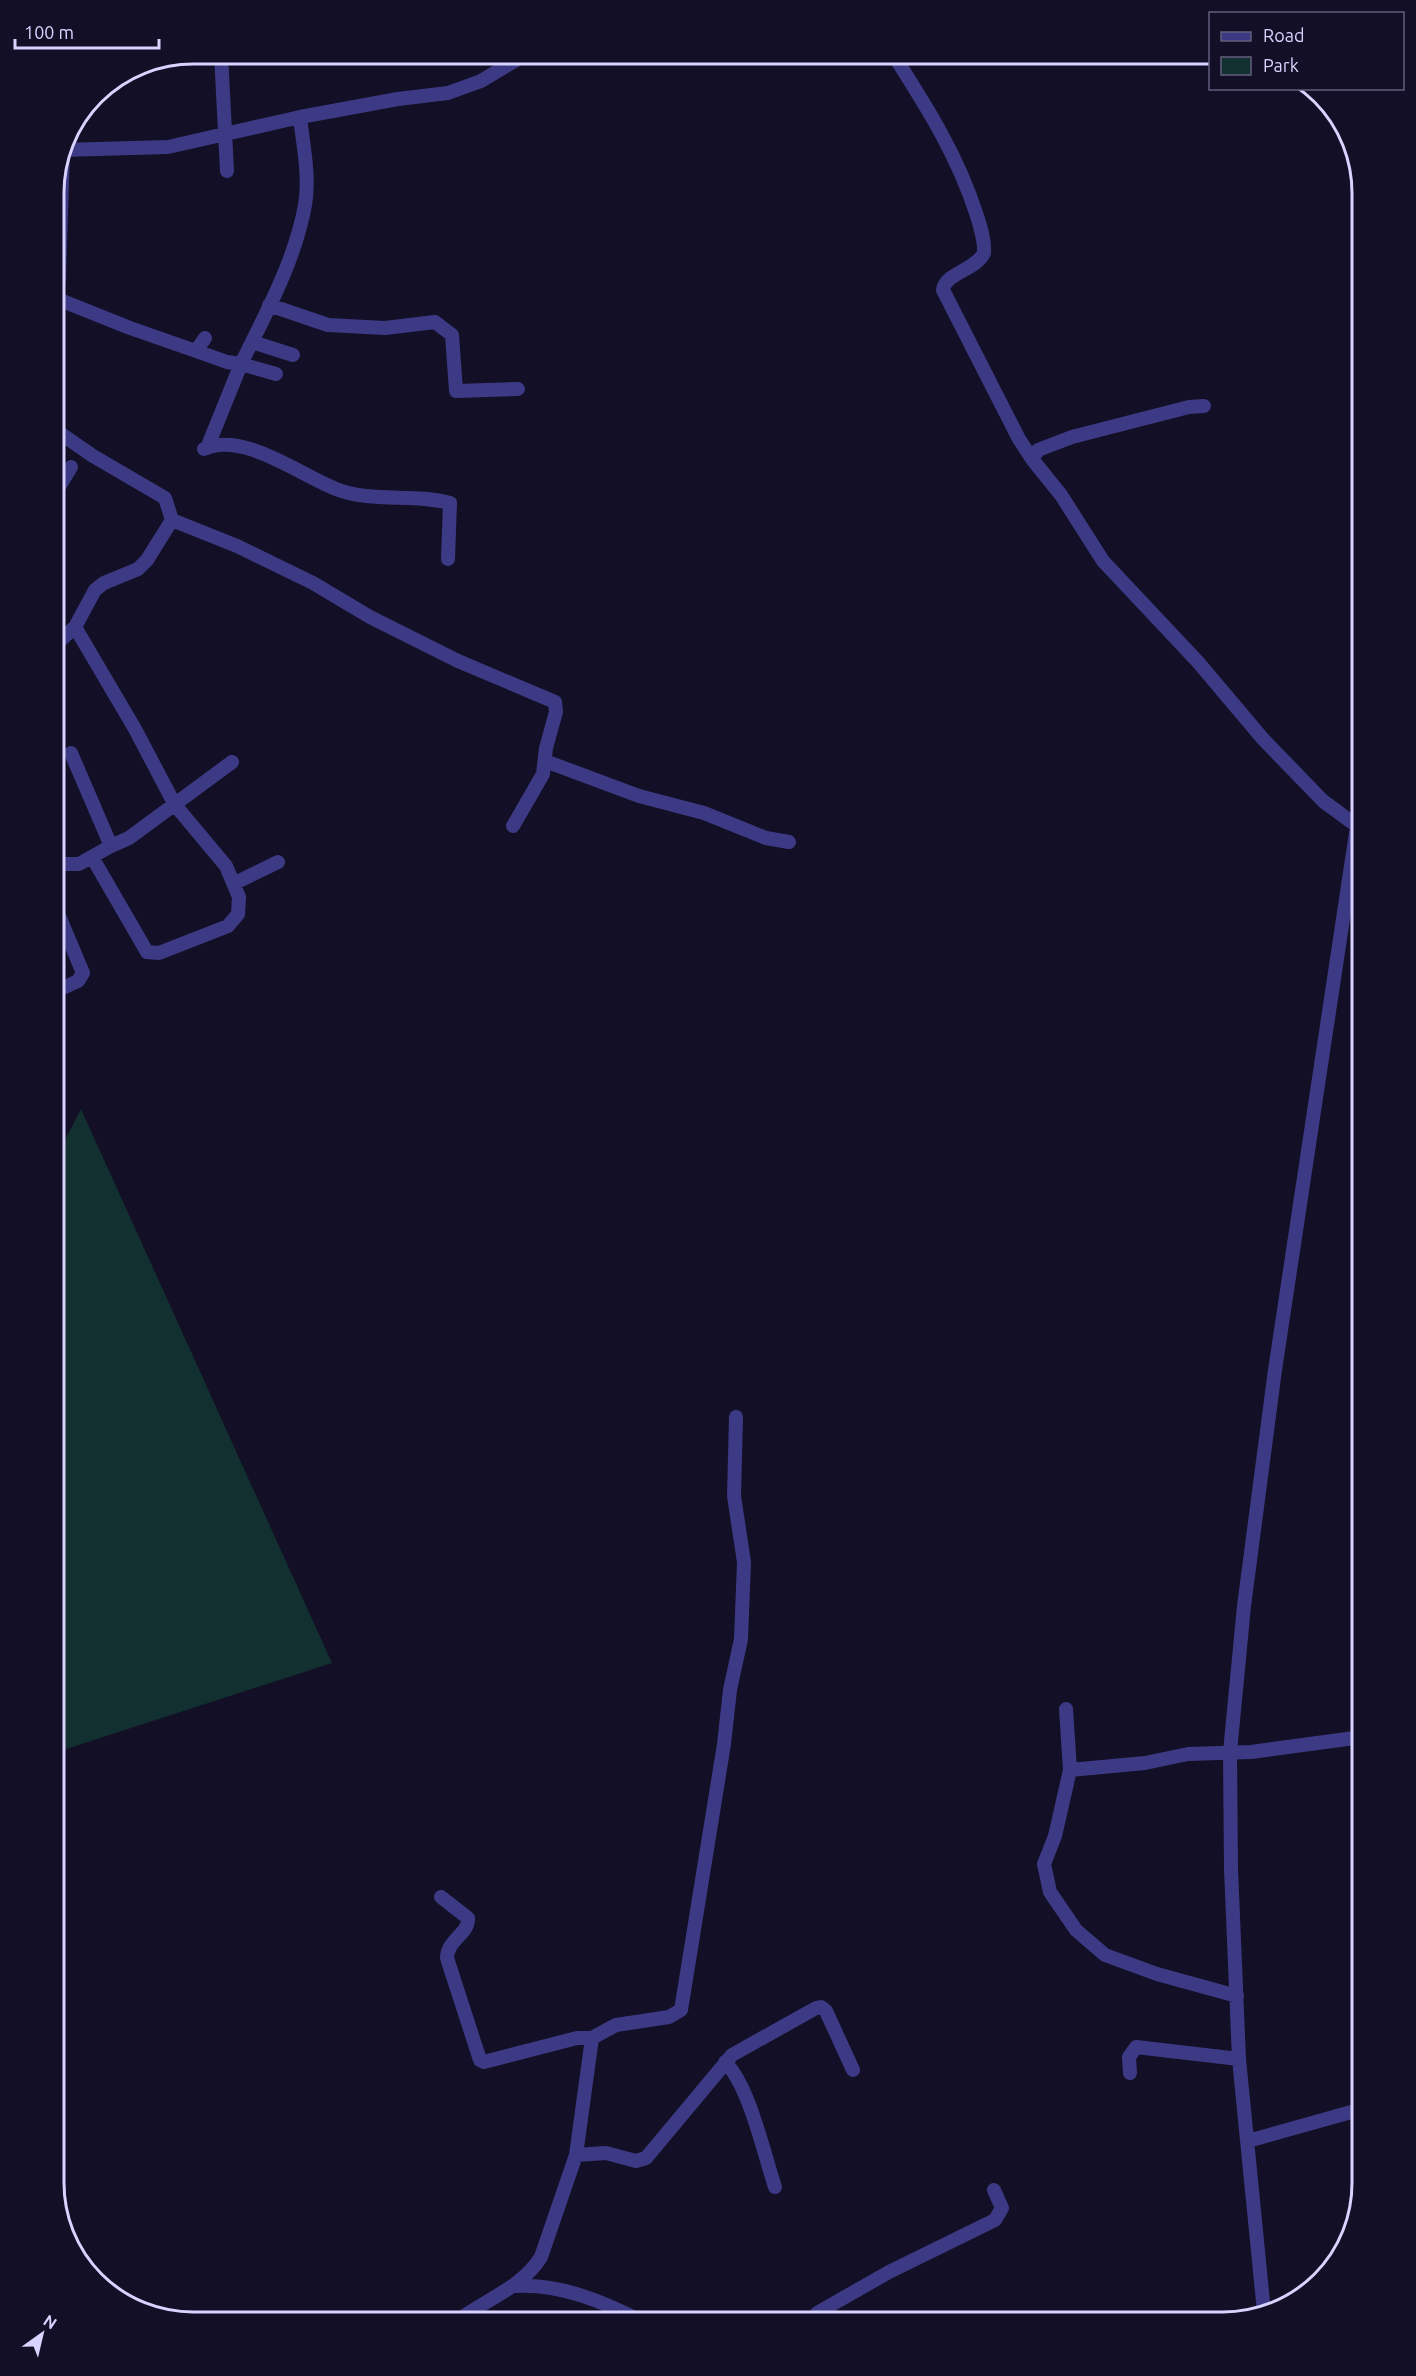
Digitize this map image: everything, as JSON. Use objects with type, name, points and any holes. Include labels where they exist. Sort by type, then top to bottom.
[{"type":"street","points":[[222,65],[226,171]]},
{"type":"street","points":[[72,150],[168,147],[225,132],[300,117],[398,99],[448,93],[480,81],[507,65]]},
{"type":"street","points":[[900,65],[940,129],[964,176],[984,247],[981,259],[946,283],[943,290],[1032,459],[1061,495],[1103,561],[1198,662],[1263,739],[1323,801],[1352,822]]},
{"type":"street","points":[[300,117],[306,162],[305,203],[291,258],[241,364],[206,449],[214,444],[231,444],[286,463],[339,490],[362,494],[414,496],[450,503],[448,559]]},
{"type":"street","points":[[65,303],[227,362],[276,374]]},
{"type":"street","points":[[269,305],[328,326],[385,328],[435,322],[452,335],[456,392],[518,389]]},
{"type":"street","points":[[196,351],[205,338]]},
{"type":"street","points":[[252,342],[293,355]]},
{"type":"street","points":[[1032,459],[1038,450],[1072,437],[1189,407],[1204,406]]},
{"type":"street","points":[[65,437],[93,456],[165,498],[172,520],[159,543],[138,569],[104,583],[95,590],[75,627],[65,636]]},
{"type":"street","points":[[65,476],[71,466]]},
{"type":"street","points":[[172,520],[237,546],[313,582],[370,617],[448,656],[555,702],[556,712],[546,748],[543,774],[513,826]]},
{"type":"street","points":[[75,627],[135,729],[175,805],[190,826],[220,856],[235,884],[240,907],[234,921],[218,930],[152,953],[143,948],[92,857]]},
{"type":"street","points":[[71,753],[111,846]]},
{"type":"street","points":[[545,761],[608,786],[704,813],[766,838],[789,842]]},
{"type":"street","points":[[65,864],[79,864],[129,838],[232,762]]},
{"type":"street","points":[[1263,2305],[1239,2059],[1231,1869],[1230,1752],[1244,1606],[1275,1370],[1352,859]]},
{"type":"street","points":[[235,884],[279,862]]},
{"type":"street","points":[[65,929],[83,973],[78,981],[65,987]]},
{"type":"street","points":[[441,1897],[468,1917],[467,1925],[449,1945],[447,1958],[481,2061],[489,2063],[577,2038],[592,2038],[616,2025],[669,2017],[683,2006],[701,1876],[741,1639],[744,1562],[734,1496],[736,1417]]},
{"type":"street","points":[[1066,1709],[1070,1770],[1055,1836],[1044,1864],[1044,1874],[1050,1892],[1076,1930],[1091,1946],[1125,1964],[1237,1996]]},
{"type":"street","points":[[1070,1770],[1145,1763],[1188,1754],[1251,1752],[1352,1738]]},
{"type":"street","points":[[576,2155],[606,2153],[636,2161],[645,2158],[724,2062],[741,2049],[821,2007],[826,2011],[853,2070]]},
{"type":"street","points":[[470,2311],[515,2286],[533,2271],[541,2257],[576,2155],[592,2038]]},
{"type":"street","points":[[1130,2073],[1129,2057],[1136,2047],[1239,2059]]},
{"type":"street","points":[[724,2062],[736,2076],[744,2092],[775,2187]]},
{"type":"street","points":[[1248,2141],[1352,2112]]},
{"type":"street","points":[[819,2312],[849,2293],[995,2220],[1002,2208],[994,2190]]},
{"type":"street","points":[[515,2286],[542,2285],[562,2289],[617,2311]]},
{"type":"green space","points":[[81,1109],[332,1663],[64,1750],[65,1141]]}]
